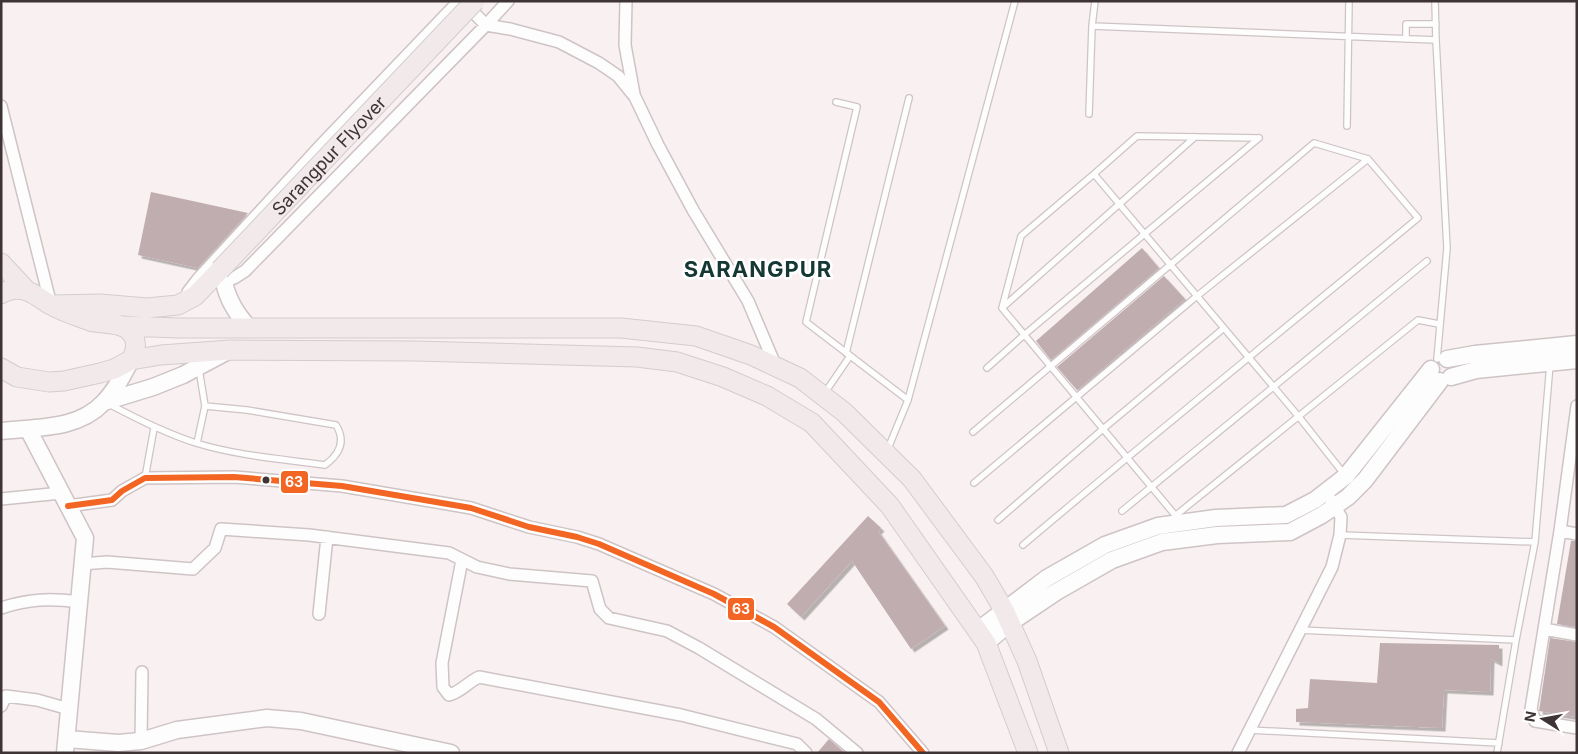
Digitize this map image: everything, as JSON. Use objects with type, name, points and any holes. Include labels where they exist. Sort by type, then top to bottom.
[{"type":"main road","name":"Sarangpur Flyover","points":[[161,355],[180,328],[188,305],[222,276],[474,1]]},
{"type":"main road","points":[[1,263],[27,291],[74,316],[100,324],[180,328],[621,328],[696,336],[750,355],[800,378],[844,412],[912,480],[984,576],[1007,616],[1027,661],[1059,753]]},
{"type":"main road","points":[[222,276],[226,293],[236,312],[249,328]]},
{"type":"main road","points":[[1,294],[13,290],[27,291]]},
{"type":"main road","points":[[51,305],[100,304],[148,308],[188,305]]},
{"type":"main road","points":[[11,428],[43,429],[90,415],[104,402],[134,354],[136,343],[132,334],[122,326]]},
{"type":"main road","points":[[1552,354],[1577,344]]},
{"type":"main road","points":[[1,368],[17,378],[49,382],[64,381],[114,369],[131,360],[161,355],[230,350],[610,355],[677,362],[722,376],[767,396],[812,423],[890,506],[981,637],[1028,753]]},
{"type":"main road","points":[[104,402],[153,387],[230,350]]},
{"type":"main road","points":[[981,637],[1007,616],[1047,578],[1105,545],[1178,520],[1286,515],[1315,500],[1346,476],[1441,369],[1475,354],[1552,354],[1577,360]]},
{"type":"main road","points":[[1007,616],[1056,592],[1112,560],[1162,542],[1217,535],[1290,532],[1322,515],[1348,497],[1365,480],[1441,369]]},
{"type":"main road","points":[[11,428],[64,499],[85,538],[66,746],[141,741],[176,730],[267,718],[301,721],[444,752]]},
{"type":"street","points":[[188,305],[198,279],[460,1],[486,25],[537,35],[559,42],[576,50],[618,76],[635,97],[693,210],[748,302],[776,367]]},
{"type":"street","points":[[222,276],[234,278],[245,271],[508,1]]},
{"type":"street","points":[[626,1],[625,45],[635,97]]},
{"type":"street","points":[[1,106],[51,305]]},
{"type":"street","points":[[1577,406],[1560,531],[1531,709],[1535,721],[1577,728]]},
{"type":"street","points":[[1,498],[112,500],[122,491],[145,478],[234,477],[342,486],[471,508],[528,527],[577,537],[598,544],[714,594],[774,627],[879,702],[923,753]]},
{"type":"street","points":[[1238,753],[1332,566],[1340,536],[1341,517],[1326,492]]},
{"type":"street","points":[[82,564],[107,562],[193,569],[215,548],[221,528],[327,537],[449,553],[478,567],[509,574],[592,581],[600,609],[609,618],[667,631],[699,648],[816,719],[857,753]]},
{"type":"street","points":[[1560,531],[1577,534]]},
{"type":"street","points":[[319,614],[327,537]]},
{"type":"street","points":[[462,560],[442,664],[442,687],[449,696],[458,693],[470,681],[480,677],[681,715],[797,744],[806,753]]},
{"type":"street","points":[[2,605],[45,599],[79,602]]},
{"type":"street","points":[[1544,629],[1577,635]]},
{"type":"street","points":[[141,741],[142,672]]},
{"type":"street","points":[[3,699],[38,700],[70,709]]},
{"type":"lane","points":[[886,454],[908,400],[1015,1]]},
{"type":"lane","points":[[1089,114],[1092,26],[1095,1]]},
{"type":"lane","points":[[1348,126],[1349,1]]},
{"type":"lane","points":[[1435,1],[1447,248],[1439,324],[1441,369]]},
{"type":"lane","points":[[1406,39],[1406,24],[1436,24]]},
{"type":"lane","points":[[1092,26],[1436,40]]},
{"type":"lane","points":[[823,396],[848,354],[909,98]]},
{"type":"lane","points":[[836,102],[857,107],[806,322],[908,400]]},
{"type":"lane","points":[[987,368],[1259,138],[1136,136],[1021,236],[1002,308]]},
{"type":"lane","points":[[1002,308],[1195,137]]},
{"type":"lane","points":[[973,432],[1314,144],[1368,160],[1418,218],[1023,545]]},
{"type":"lane","points":[[974,483],[1197,296],[1368,160]]},
{"type":"lane","points":[[1094,174],[1346,476]]},
{"type":"lane","points":[[1122,511],[1427,261]]},
{"type":"lane","points":[[1002,308],[1178,520],[1298,417],[1418,320],[1439,324]]},
{"type":"lane","points":[[998,520],[1224,328]]},
{"type":"lane","points":[[1497,753],[1516,640],[1536,542],[1548,380],[1552,354]]},
{"type":"lane","points":[[197,443],[205,406],[199,366]]},
{"type":"lane","points":[[104,402],[154,428],[197,443],[238,453],[326,465],[337,453],[342,442],[341,432],[336,424],[247,410],[205,406]]},
{"type":"lane","points":[[145,478],[154,428]]},
{"type":"lane","points":[[1340,536],[1536,542]]},
{"type":"lane","points":[[1299,630],[1516,640]]},
{"type":"lane","points":[[1249,730],[1499,743]]},
{"type":"building","points":[[151,192],[248,213],[198,268],[138,255]]},
{"type":"building","points":[[1142,248],[1159,268],[1051,360],[1036,341]]},
{"type":"building","points":[[1164,276],[1185,299],[1077,390],[1057,367]]},
{"type":"building","points":[[868,516],[881,528],[878,531],[945,626],[911,649],[852,561],[801,617],[787,604]]},
{"type":"building","points":[[1571,541],[1577,541],[1577,627],[1557,624]]},
{"type":"building","points":[[1550,638],[1577,642],[1577,717],[1539,711]]},
{"type":"building","points":[[1380,643],[1499,645],[1499,663],[1491,659],[1490,692],[1444,690],[1442,728],[1296,722],[1296,709],[1308,708],[1310,679],[1377,683]]},
{"type":"building","points":[[829,739],[845,753],[817,753]]},
{"type":"transit line","name":"63","points":[[68,506],[112,500],[122,491],[145,478],[234,477],[342,486],[471,508],[529,527],[577,537],[599,544],[714,594],[774,627],[879,702],[923,753]]},
{"type":"district","name":"SARANGPUR","points":[[758,269]]}]
